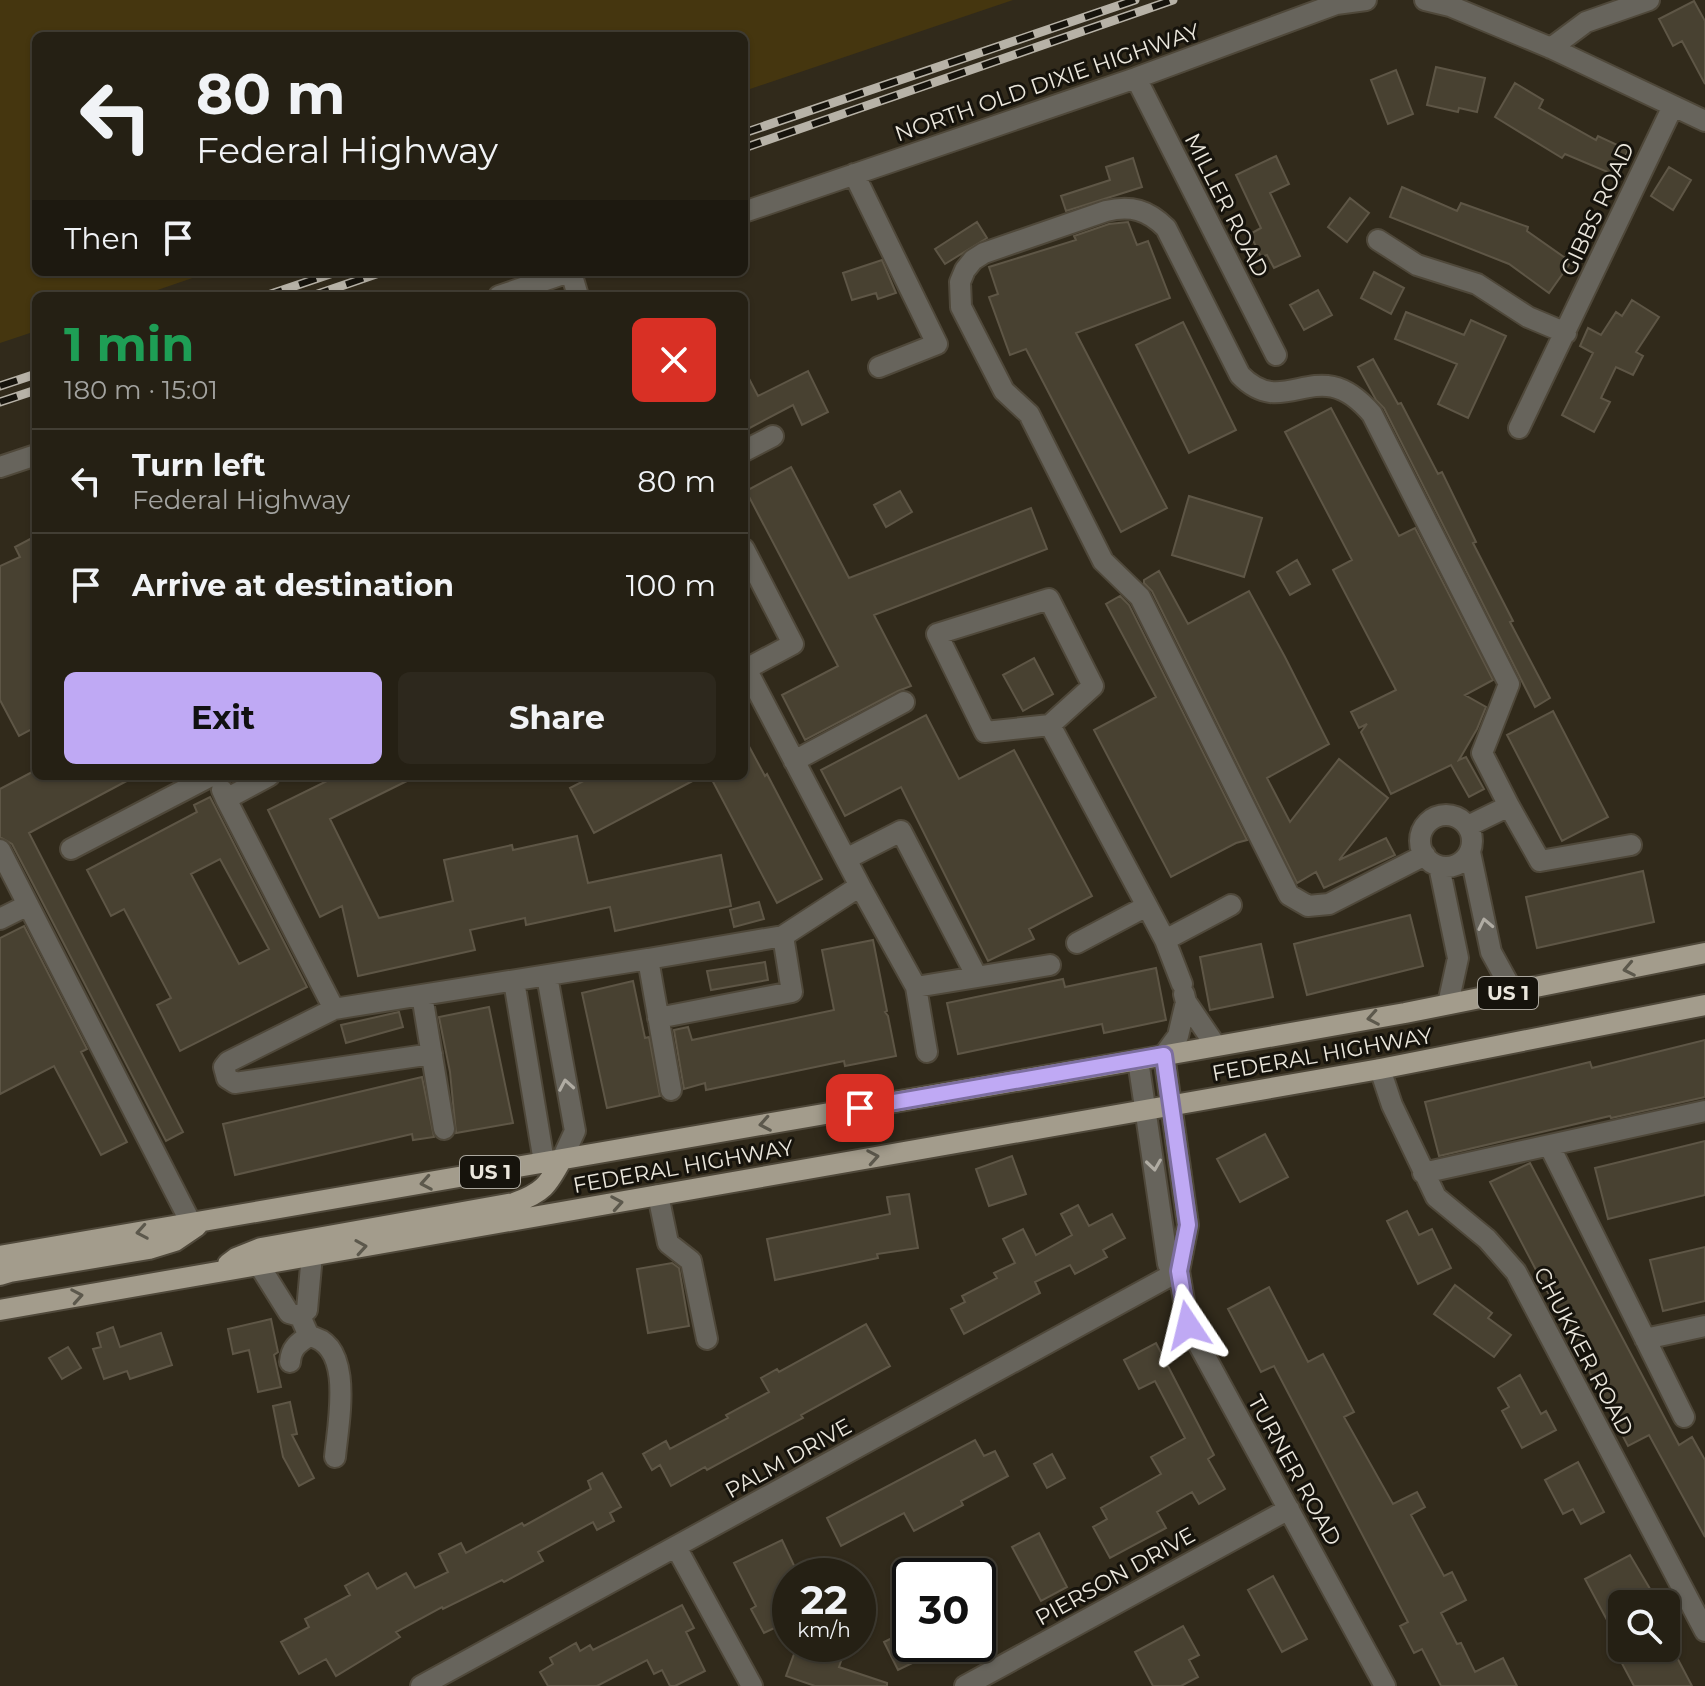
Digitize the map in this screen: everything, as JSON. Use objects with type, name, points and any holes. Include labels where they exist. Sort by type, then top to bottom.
[{"type":"main road","name":"FEDERAL HIGHWAY","points":[[0,1256],[1138,1060],[1513,992],[1705,953]]},
{"type":"main road","name":"FEDERAL HIGHWAY","points":[[0,1310],[1380,1069],[1705,1005]]},
{"type":"main road","points":[[219,1271],[236,1258],[261,1248],[514,1203],[533,1196],[549,1184],[553,1161]]},
{"type":"main road","points":[[0,1275],[149,1249],[175,1241],[198,1222]]},
{"type":"street","name":"NORTH OLD DIXIE HIGHWAY","points":[[748,211],[1136,78],[1336,4],[1366,0]]},
{"type":"street","points":[[1425,0],[1450,6],[1551,48],[1705,121]]},
{"type":"street","points":[[1551,48],[1586,22],[1649,0]]},
{"type":"street","name":"MILLER ROAD","points":[[1136,78],[1276,355]]},
{"type":"street","name":"GIBBS ROAD","points":[[1519,428],[1673,106]]},
{"type":"street","points":[[854,174],[937,344],[879,367]]},
{"type":"street","points":[[1470,852],[1457,864],[1432,860],[1329,904],[1308,906],[1289,895],[1140,597],[1103,561],[1029,414],[1004,391],[961,307],[960,282],[973,260],[984,253],[1122,207],[1139,209],[1154,216],[1166,228],[1240,375],[1250,385],[1263,392],[1277,394],[1308,385],[1327,384],[1344,389],[1360,400],[1372,414],[1509,684],[1482,753],[1540,861],[1631,845]]},
{"type":"street","points":[[1378,240],[1417,265],[1477,284],[1528,317],[1566,333]]},
{"type":"street","points":[[511,292],[558,276]]},
{"type":"street","points":[[748,449],[773,436]]},
{"type":"street","points":[[0,467],[32,456]]},
{"type":"street","points":[[748,557],[793,644],[748,666]]},
{"type":"street","points":[[1049,599],[1093,686],[1050,725],[985,732],[937,634],[1049,599]]},
{"type":"street","points":[[748,673],[916,987],[927,1052]]},
{"type":"street","points":[[794,761],[904,702]]},
{"type":"street","points":[[1050,725],[1165,940],[1184,993],[1216,1046]]},
{"type":"street","points":[[71,849],[205,780]]},
{"type":"street","points":[[215,780],[334,1009]]},
{"type":"street","points":[[226,799],[262,780]]},
{"type":"street","points":[[1468,826],[1509,806]]},
{"type":"street","points":[[1448,1004],[1458,958],[1432,860],[1421,838],[1428,822],[1445,815],[1453,816],[1468,826],[1472,844],[1470,852],[1491,952],[1513,992]]},
{"type":"street","points":[[846,859],[901,831],[977,977]]},
{"type":"street","points":[[0,850],[198,1222]]},
{"type":"street","points":[[432,1054],[235,1083],[227,1078],[224,1067],[228,1062],[334,1009],[783,936],[860,886]]},
{"type":"street","points":[[0,919],[28,905]]},
{"type":"street","points":[[1165,940],[1231,905]]},
{"type":"street","points":[[1077,943],[1147,906]]},
{"type":"street","points":[[658,1018],[792,992],[783,936]]},
{"type":"street","points":[[648,959],[671,1090]]},
{"type":"street","points":[[916,987],[1050,965]]},
{"type":"street","points":[[547,976],[575,1131],[553,1161]]},
{"type":"street","points":[[514,981],[553,1161]]},
{"type":"street","points":[[1164,1055],[1178,1036],[1184,993]]},
{"type":"street","points":[[422,995],[444,1129]]},
{"type":"street","name":"TURNER ROAD","points":[[1164,1055],[1188,1225],[1179,1271],[1188,1325],[1385,1686]]},
{"type":"street","name":"TURNER ROAD","points":[[1138,1060],[1168,1264],[1179,1271]]},
{"type":"street","name":"CHUKKER ROAD","points":[[1380,1069],[1392,1105],[1436,1197],[1487,1239],[1516,1272],[1705,1631]]},
{"type":"street","points":[[1423,1173],[1705,1111]]},
{"type":"street","points":[[1550,1147],[1684,1417]]},
{"type":"street","points":[[658,1195],[668,1243],[691,1261],[707,1339]]},
{"type":"street","points":[[300,1316],[307,1310],[312,1255]]},
{"type":"street","points":[[259,1265],[289,1313],[300,1316]]},
{"type":"street","name":"PALM DRIVE","points":[[421,1686],[1179,1271]]},
{"type":"street","points":[[300,1316],[309,1336]]},
{"type":"street","points":[[1645,1339],[1705,1326]]},
{"type":"street","points":[[290,1362],[291,1353],[298,1343],[309,1336],[321,1338],[330,1345],[341,1376],[335,1457]]},
{"type":"street","name":"PIERSON DRIVE","points":[[965,1686],[1289,1509]]},
{"type":"street","points":[[676,1547],[752,1686]]},
{"type":"shaded area","points":[[0,0],[1013,0],[748,90],[748,32],[32,32],[32,276],[198,276],[152,292],[32,292],[32,332],[0,343]]},
{"type":"building","points":[[1694,1],[1705,21],[1705,84],[1682,41],[1673,46],[1659,19]]},
{"type":"building","points":[[1436,67],[1485,78],[1477,112],[1459,108],[1458,112],[1427,105]]},
{"type":"building","points":[[1396,70],[1413,114],[1388,124],[1371,80]]},
{"type":"building","points":[[1515,83],[1543,100],[1539,108],[1596,140],[1598,136],[1628,150],[1617,176],[1565,154],[1562,158],[1495,117]]},
{"type":"building","points":[[1276,156],[1289,184],[1270,193],[1300,256],[1274,268],[1267,255],[1261,257],[1250,234],[1261,228],[1236,175]]},
{"type":"building","points":[[1133,158],[1142,187],[1066,211],[1061,196],[1110,180],[1106,167]]},
{"type":"building","points":[[1669,167],[1691,180],[1673,210],[1651,196]]},
{"type":"building","points":[[1402,187],[1457,211],[1461,203],[1528,227],[1527,231],[1571,262],[1549,293],[1509,264],[1390,217]]},
{"type":"building","points":[[1350,198],[1369,213],[1347,242],[1328,227]]},
{"type":"building","points":[[977,222],[987,238],[945,264],[935,249]]},
{"type":"building","points":[[1128,222],[1137,245],[1148,241],[1170,298],[1076,333],[1167,508],[1121,532],[1026,349],[1010,355],[989,297],[998,294],[989,267],[1076,240],[1074,236],[1109,224]]},
{"type":"building","points":[[882,260],[896,293],[878,299],[876,293],[852,300],[843,273]]},
{"type":"building","points":[[1374,272],[1404,288],[1391,314],[1361,298]]},
{"type":"building","points":[[1318,290],[1332,315],[1304,330],[1290,305]]},
{"type":"building","points":[[1632,300],[1659,317],[1636,352],[1643,356],[1633,375],[1616,367],[1601,398],[1610,402],[1594,432],[1562,415],[1593,353],[1580,346],[1588,328],[1601,335],[1616,312],[1622,316]]},
{"type":"building","points":[[1406,312],[1464,335],[1471,320],[1506,336],[1468,418],[1438,404],[1457,364],[1395,339]]},
{"type":"building","points":[[1183,322],[1236,430],[1189,453],[1136,345]]},
{"type":"building","points":[[1373,359],[1398,404],[1401,403],[1438,474],[1442,472],[1476,542],[1473,543],[1513,621],[1510,622],[1550,698],[1535,707],[1384,408],[1376,400],[1358,367]]},
{"type":"building","points":[[808,371],[828,412],[802,425],[793,405],[748,429],[748,377],[758,396]]},
{"type":"building","points":[[1331,408],[1399,536],[1415,528],[1493,680],[1465,695],[1486,707],[1459,760],[1466,757],[1484,789],[1469,797],[1451,765],[1391,794],[1361,732],[1367,724],[1359,728],[1351,712],[1396,690],[1333,570],[1352,560],[1285,432]]},
{"type":"building","points":[[791,467],[849,578],[1031,508],[1047,549],[874,615],[911,686],[805,740],[782,695],[838,666],[748,490]]},
{"type":"building","points":[[900,491],[912,512],[886,527],[874,505]]},
{"type":"building","points":[[1189,496],[1262,518],[1244,577],[1172,555]]},
{"type":"building","points":[[30,539],[32,542],[32,729],[19,736],[0,700],[0,566],[20,557],[15,547]]},
{"type":"building","points":[[1297,560],[1310,584],[1290,595],[1277,572]]},
{"type":"building","points":[[1159,571],[1188,624],[1249,591],[1285,657],[1329,744],[1267,778],[1290,822],[1339,759],[1388,798],[1339,860],[1386,838],[1395,855],[1324,888],[1316,872],[1297,883],[1152,591],[1144,583]]},
{"type":"building","points":[[1120,596],[1129,605],[1247,840],[1171,877],[1094,730],[1156,697],[1106,604]]},
{"type":"building","points":[[1034,658],[1053,694],[1023,711],[1003,675]]},
{"type":"building","points":[[1553,711],[1608,817],[1562,841],[1507,735]]},
{"type":"building","points":[[926,715],[959,779],[1014,750],[1092,896],[1029,929],[1034,939],[988,961],[901,787],[845,816],[821,770]]},
{"type":"building","points":[[748,744],[822,879],[777,903],[712,780],[748,780]]},
{"type":"building","points":[[32,772],[32,780],[128,780],[29,833],[183,1132],[166,1141],[12,844],[0,837],[0,789]]},
{"type":"building","points":[[329,780],[409,780],[330,819],[379,918],[453,901],[444,860],[512,845],[513,850],[577,836],[588,883],[721,855],[731,906],[615,931],[610,907],[526,925],[525,918],[470,930],[475,950],[358,976],[342,906],[320,917],[268,810]]},
{"type":"building","points":[[585,780],[694,780],[594,833],[570,788]]},
{"type":"building","points":[[210,797],[307,987],[180,1051],[157,1005],[171,998],[124,909],[111,916],[87,870],[197,812],[194,805]],"holes":[[[220,859],[269,949],[239,964],[191,874]]]},
{"type":"building","points":[[1643,871],[1654,922],[1537,948],[1526,897]]},
{"type":"building","points":[[759,902],[764,919],[734,927],[730,910]]},
{"type":"building","points":[[1410,915],[1423,966],[1307,995],[1294,944]]},
{"type":"building","points":[[24,926],[87,1049],[81,1052],[127,1142],[101,1155],[54,1066],[0,1094],[0,938]]},
{"type":"building","points":[[873,940],[896,1056],[845,1066],[844,1061],[706,1090],[705,1083],[684,1089],[674,1030],[688,1027],[692,1040],[834,1010],[822,950]]},
{"type":"building","points":[[1261,944],[1273,997],[1210,1010],[1200,957]]},
{"type":"building","points":[[765,962],[768,980],[711,990],[707,971]]},
{"type":"building","points":[[1156,968],[1166,1020],[1104,1033],[1102,1024],[958,1054],[947,1003],[1063,979],[1065,987]]},
{"type":"building","points":[[633,981],[645,1038],[649,1037],[660,1096],[607,1108],[582,993]]},
{"type":"building","points":[[489,1007],[513,1123],[456,1133],[450,1072],[439,1017]]},
{"type":"building","points":[[399,1012],[403,1027],[346,1043],[341,1025]]},
{"type":"building","points":[[1705,1040],[1705,1097],[1439,1156],[1425,1102],[1590,1062],[1592,1068]]},
{"type":"building","points":[[422,1077],[434,1137],[413,1140],[412,1134],[235,1175],[223,1124]]},
{"type":"building","points":[[1265,1134],[1288,1177],[1240,1202],[1217,1159]]},
{"type":"building","points":[[1705,1141],[1705,1195],[1608,1219],[1595,1168]]},
{"type":"building","points":[[1012,1156],[1026,1194],[989,1206],[976,1169]]},
{"type":"building","points":[[1530,1163],[1679,1445],[1692,1437],[1705,1460],[1705,1537],[1649,1435],[1628,1446],[1490,1182]]},
{"type":"building","points":[[909,1194],[918,1248],[877,1254],[878,1258],[775,1280],[767,1239],[890,1214],[887,1197]]},
{"type":"building","points":[[1078,1205],[1089,1226],[1112,1214],[1125,1238],[1103,1250],[1107,1257],[1075,1274],[1070,1265],[1035,1282],[1040,1293],[964,1334],[951,1309],[965,1302],[962,1296],[997,1278],[994,1273],[1015,1263],[1003,1239],[1023,1229],[1036,1255],[1072,1235],[1061,1214]]},
{"type":"building","points":[[1407,1211],[1419,1235],[1432,1229],[1451,1268],[1418,1284],[1387,1221]]},
{"type":"building","points":[[1705,1247],[1705,1301],[1663,1311],[1650,1260]]},
{"type":"building","points":[[672,1263],[679,1268],[689,1326],[648,1333],[637,1269]]},
{"type":"building","points":[[1455,1285],[1492,1313],[1488,1318],[1511,1335],[1494,1357],[1434,1314]]},
{"type":"building","points":[[1269,1287],[1308,1362],[1323,1354],[1354,1412],[1344,1417],[1393,1504],[1417,1492],[1425,1507],[1411,1515],[1444,1576],[1452,1572],[1466,1600],[1441,1613],[1457,1644],[1461,1643],[1475,1672],[1503,1658],[1517,1686],[1441,1686],[1422,1649],[1414,1653],[1400,1626],[1408,1622],[1274,1366],[1261,1372],[1228,1309]]},
{"type":"building","points":[[271,1319],[281,1387],[258,1392],[249,1350],[233,1354],[228,1329]]},
{"type":"building","points":[[866,1324],[890,1366],[801,1415],[803,1418],[671,1486],[660,1465],[652,1470],[643,1454],[666,1441],[670,1449],[728,1418],[726,1415],[769,1392],[761,1378],[777,1369],[779,1372]]},
{"type":"building","points":[[113,1327],[120,1347],[161,1333],[172,1365],[130,1379],[127,1371],[104,1379],[93,1349],[101,1347],[97,1333]]},
{"type":"building","points":[[1156,1343],[1214,1455],[1208,1459],[1225,1489],[1199,1504],[1192,1492],[1157,1512],[1166,1528],[1110,1558],[1093,1527],[1107,1519],[1101,1508],[1161,1474],[1151,1457],[1185,1438],[1155,1381],[1139,1389],[1124,1360]]},
{"type":"building","points":[[68,1347],[81,1368],[62,1379],[49,1358]]},
{"type":"building","points":[[1520,1375],[1541,1414],[1546,1411],[1556,1430],[1522,1448],[1502,1411],[1509,1407],[1498,1388]]},
{"type":"building","points":[[290,1402],[297,1434],[292,1435],[314,1478],[299,1486],[283,1457],[273,1406]]},
{"type":"building","points":[[975,1440],[984,1456],[995,1451],[1008,1476],[914,1531],[904,1513],[841,1546],[827,1518]]},
{"type":"building","points":[[1052,1454],[1065,1478],[1047,1488],[1034,1464]]},
{"type":"building","points":[[1578,1462],[1604,1512],[1581,1524],[1573,1509],[1563,1514],[1545,1480]]},
{"type":"building","points":[[602,1473],[621,1507],[610,1513],[614,1521],[597,1530],[593,1522],[538,1552],[543,1561],[504,1582],[502,1580],[442,1607],[396,1632],[400,1637],[336,1676],[326,1659],[299,1674],[281,1642],[309,1627],[305,1619],[350,1595],[345,1586],[368,1573],[377,1589],[406,1573],[415,1588],[448,1572],[439,1554],[461,1543],[466,1553],[522,1523],[524,1526],[591,1489],[588,1481]]},
{"type":"building","points":[[1039,1533],[1067,1587],[1041,1601],[1012,1547]]},
{"type":"building","points":[[782,1540],[790,1558],[772,1558],[772,1629],[764,1633],[751,1609],[756,1606],[734,1563]]},
{"type":"building","points":[[1630,1555],[1651,1590],[1608,1590],[1608,1622],[1585,1579]]},
{"type":"building","points":[[1273,1576],[1307,1639],[1282,1652],[1248,1590]]},
{"type":"building","points":[[682,1605],[694,1628],[686,1632],[705,1671],[675,1686],[670,1686],[662,1670],[654,1674],[647,1660],[597,1686],[548,1686],[540,1672],[553,1664],[550,1658],[576,1643],[580,1651],[590,1645],[593,1650]]},
{"type":"building","points":[[1183,1626],[1199,1655],[1189,1660],[1198,1677],[1181,1686],[1153,1686],[1135,1652]]},
{"type":"building","points":[[892,1638],[892,1658],[884,1642]]},
{"type":"building","points":[[791,1662],[841,1662],[839,1667],[887,1683],[887,1686],[815,1686],[786,1676]]},
{"type":"building","points":[[894,1662],[915,1662],[898,1670]]},
{"type":"building","points":[[1621,1662],[1679,1662],[1692,1686],[1634,1686]]},
{"type":"railway","points":[[748,132],[1135,0]]},
{"type":"railway","points":[[748,147],[1173,0]]},
{"type":"railway","points":[[277,292],[324,276]]},
{"type":"railway","points":[[324,292],[370,276]]},
{"type":"railway","points":[[0,386],[32,375]]},
{"type":"railway","points":[[0,402],[32,391]]},
{"type":"route","points":[[860,1108],[1164,1055],[1188,1225],[1179,1271],[1188,1325]]}]
